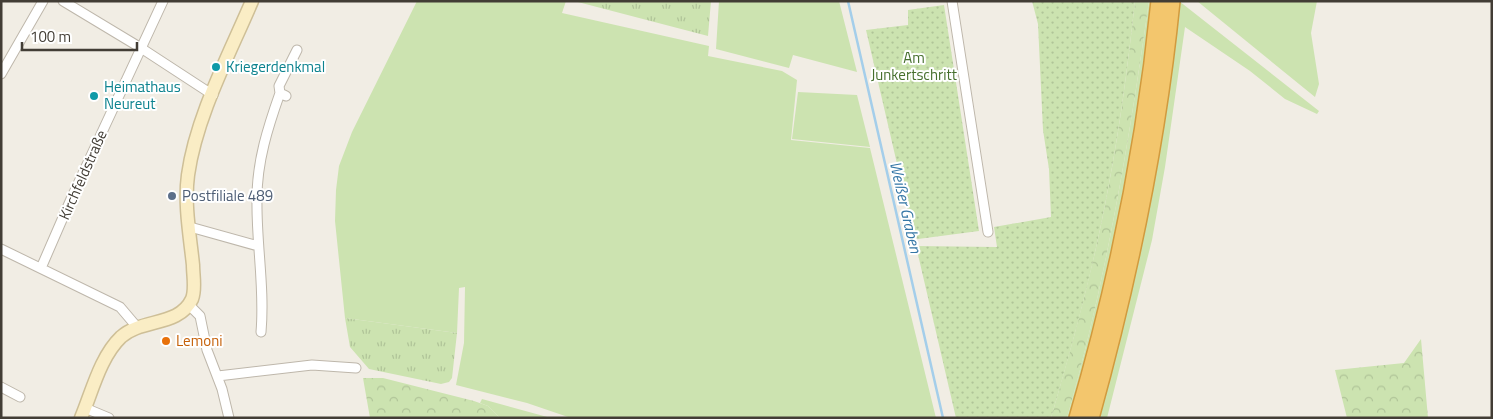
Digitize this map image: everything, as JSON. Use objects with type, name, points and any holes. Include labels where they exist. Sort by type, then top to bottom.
[{"type":"highway","points":[[1077,418],[1106,314],[1128,211],[1148,92],[1159,1]]},
{"type":"highway","points":[[1091,418],[1114,332],[1142,206],[1160,100],[1172,1]]},
{"type":"street","points":[[1,74],[43,1]]},
{"type":"street","points":[[63,1],[141,48],[213,95]]},
{"type":"street","name":"Kirchfeldstraße","points":[[41,268],[163,1]]},
{"type":"street","points":[[109,418],[83,413],[112,348],[122,336],[136,327],[173,318],[188,304],[194,293],[188,175],[193,150],[213,95],[252,1]]},
{"type":"street","points":[[952,1],[988,232]]},
{"type":"street","points":[[261,332],[263,303],[258,246],[258,173],[266,134],[283,94],[279,86],[297,50]]},
{"type":"street","points":[[190,227],[258,246]]},
{"type":"street","points":[[1,249],[120,307],[136,327]]},
{"type":"street","points":[[188,304],[200,316],[207,350],[218,376],[229,418]]},
{"type":"street","points":[[218,376],[312,365],[356,368]]},
{"type":"street","points":[[1,387],[20,397]]},
{"type":"green space","points":[[417,1],[566,1],[562,13],[709,46],[708,56],[782,71],[797,80],[791,140],[870,148],[936,418],[571,418],[527,403],[456,385],[464,343],[465,287],[459,288],[457,333],[345,318],[335,221],[339,166],[352,132]]},
{"type":"green space","points":[[574,1],[711,1],[708,36]]},
{"type":"green space","points":[[719,1],[839,1],[857,72],[793,55],[789,68],[716,49]]},
{"type":"green space","points":[[1032,1],[1135,1],[1112,166],[1090,276],[1051,418],[956,418],[916,246],[997,247],[994,227],[1051,217],[1049,169],[1043,130],[1038,24]]},
{"type":"green space","points":[[1135,1],[1149,1],[1125,159],[1105,263],[1067,418],[1051,418],[1082,304],[1102,218],[1120,119]]},
{"type":"green space","points":[[1149,1],[1152,1],[1144,71],[1126,185],[1093,331],[1070,418],[1067,418],[1105,263],[1125,159]]},
{"type":"green space","points":[[1179,1],[1319,111],[1317,114],[1285,99],[1250,71],[1185,27],[1165,167],[1152,240],[1107,418],[1098,418],[1137,263],[1166,107]]},
{"type":"green space","points":[[1197,1],[1317,1],[1311,33],[1319,84],[1315,97]]},
{"type":"green space","name":"Am Junkertschritt","points":[[944,5],[979,231],[918,239],[914,237],[866,30],[908,25],[908,10]]},
{"type":"green space","points":[[798,92],[857,95],[870,147],[792,139]]},
{"type":"green space","points":[[345,318],[457,333],[452,378],[449,382],[441,384],[369,369],[350,347]]},
{"type":"green space","points":[[1421,339],[1428,418],[1347,418],[1335,370],[1404,363]]},
{"type":"green space","points":[[363,378],[383,378],[474,401],[488,406],[500,418],[370,418]]},
{"type":"green space","points":[[482,399],[551,418],[500,418],[488,406],[480,403]]},
{"type":"waterway","name":"Weißer Graben","points":[[848,1],[943,418]]},
{"type":"place","name":"Kriegerdenkmal","points":[[216,67]]},
{"type":"place","name":"Heimathaus Neureut","points":[[94,96]]},
{"type":"place","name":"Postfiliale 489","points":[[172,196]]},
{"type":"place","name":"Lemoni","points":[[166,341]]}]
